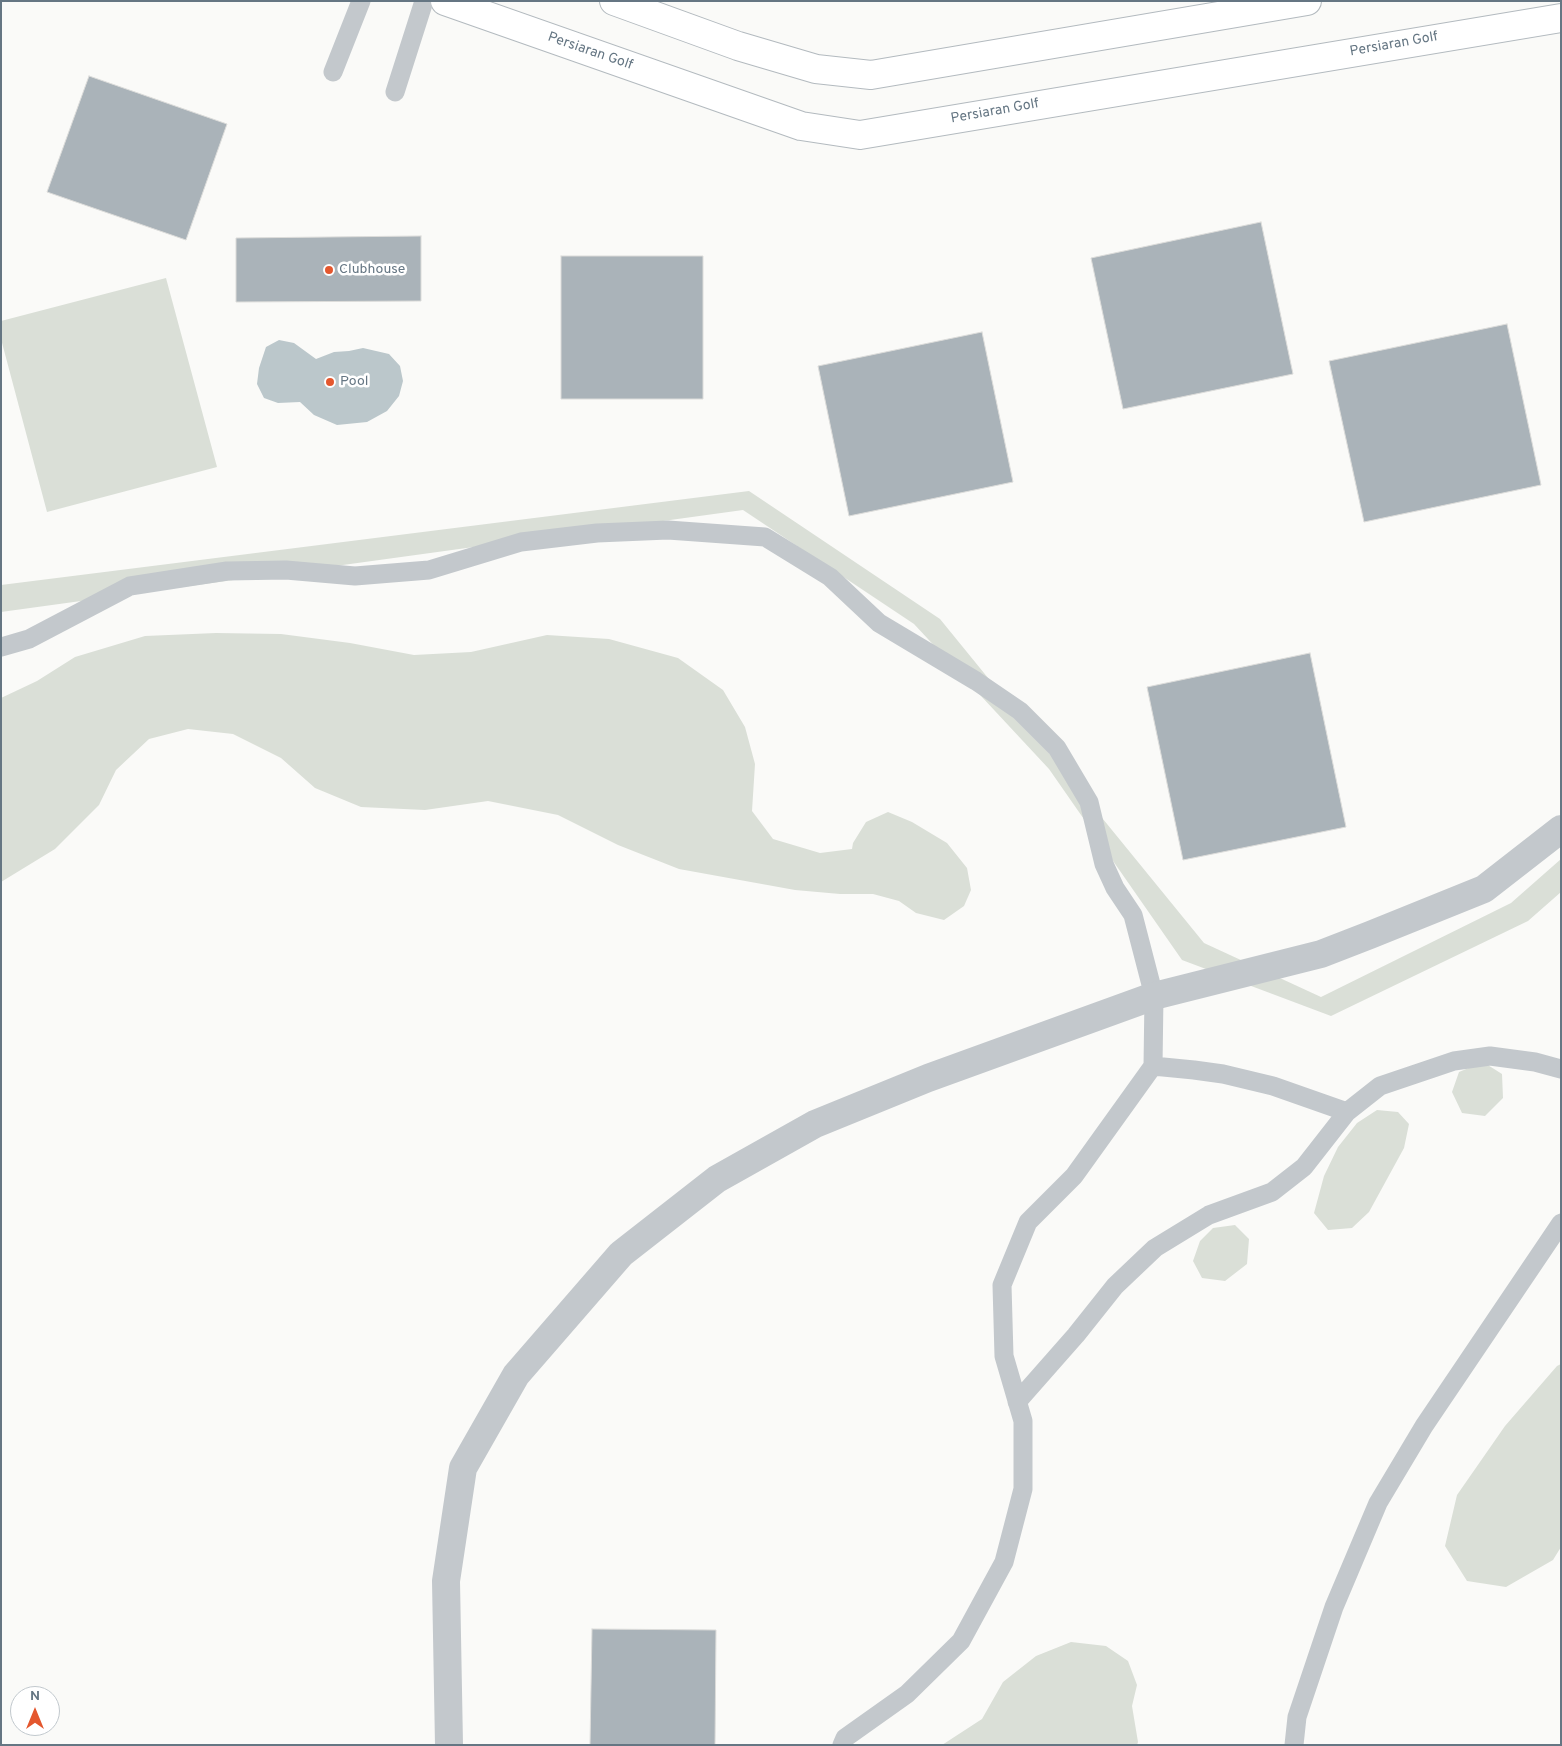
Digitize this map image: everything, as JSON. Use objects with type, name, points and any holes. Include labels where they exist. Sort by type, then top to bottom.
[{"type":"street","name":"Persiaran Golf","points":[[444,1],[801,126],[860,135],[1561,18]]},
{"type":"street","points":[[614,1],[738,46],[816,69],[871,75],[1307,1]]},
{"type":"street","points":[[449,1745],[446,1581],[463,1468],[516,1375],[621,1254],[716,1179],[815,1124],[928,1078],[1154,996],[1321,954],[1484,889],[1561,829]]},
{"type":"lane","points":[[333,72],[361,1]]},
{"type":"lane","points":[[395,92],[424,1]]},
{"type":"lane","points":[[1,647],[29,639],[130,586],[227,571],[286,570],[355,576],[429,570],[521,542],[597,533],[668,530],[765,537],[830,577],[879,622],[976,681],[1020,711],[1057,748],[1089,802],[1104,864],[1115,888],[1133,915],[1154,996],[1153,1066],[1074,1176],[1028,1222],[1002,1285],[1004,1356],[1023,1421],[1023,1489],[1004,1562],[961,1641],[907,1694],[845,1738],[842,1745]]},
{"type":"lane","points":[[1018,1402],[1116,1286],[1156,1248],[1209,1215],[1272,1192],[1304,1167],[1347,1112],[1380,1086],[1454,1061],[1490,1056],[1535,1062],[1561,1069]]},
{"type":"lane","points":[[1153,1066],[1194,1070],[1248,1080],[1273,1086],[1347,1112]]},
{"type":"lane","points":[[1294,1745],[1297,1717],[1334,1607],[1378,1503],[1424,1426],[1561,1223]]},
{"type":"shaded area","points":[[166,278],[217,467],[47,512],[1,339],[1,321]]},
{"type":"shaded area","name":"Pool","points":[[279,340],[294,343],[316,359],[334,352],[363,348],[389,354],[400,366],[403,381],[399,396],[387,411],[367,422],[337,425],[314,415],[300,402],[278,403],[264,398],[257,384],[259,368],[266,347]]},
{"type":"shaded area","points":[[749,491],[940,619],[1204,943],[1321,997],[1511,903],[1561,859],[1561,892],[1528,921],[1331,1016],[1182,960],[1049,769],[914,624],[743,510],[1,612],[1,585]]},
{"type":"shaded area","points":[[216,633],[281,634],[350,643],[414,655],[471,652],[547,635],[609,639],[678,658],[723,690],[745,727],[755,764],[752,811],[773,839],[820,853],[852,849],[853,843],[866,822],[888,812],[912,822],[947,843],[967,868],[971,890],[964,906],[944,920],[916,913],[899,901],[873,894],[840,894],[795,890],[679,869],[618,845],[558,815],[488,801],[425,810],[361,807],[315,788],[281,758],[233,734],[188,729],[149,739],[116,770],[99,805],[55,849],[1,882],[1,698],[37,681],[75,657],[145,636]]},
{"type":"shaded area","points":[[1483,1062],[1502,1074],[1503,1098],[1485,1116],[1462,1113],[1452,1092],[1459,1072]]},
{"type":"shaded area","points":[[1377,1110],[1398,1112],[1409,1124],[1404,1148],[1369,1212],[1352,1228],[1328,1230],[1314,1213],[1324,1176],[1338,1147],[1357,1123]]},
{"type":"shaded area","points":[[1235,1225],[1249,1239],[1247,1264],[1225,1281],[1202,1278],[1193,1261],[1200,1241],[1213,1228]]},
{"type":"shaded area","points":[[1561,1364],[1561,1547],[1553,1560],[1506,1587],[1467,1581],[1445,1546],[1457,1495],[1505,1426],[1557,1366]]},
{"type":"shaded area","points":[[1071,1642],[1106,1646],[1128,1661],[1137,1685],[1132,1706],[1137,1745],[942,1745],[982,1719],[1003,1682],[1036,1656]]},
{"type":"building","points":[[89,76],[227,124],[186,240],[47,192]]},
{"type":"building","points":[[1261,222],[1293,374],[1123,409],[1091,258]]},
{"type":"building","name":"Clubhouse","points":[[421,236],[421,301],[236,302],[236,238]]},
{"type":"building","points":[[561,256],[703,256],[703,399],[561,399]]},
{"type":"building","points":[[1507,324],[1541,485],[1364,522],[1329,361]]},
{"type":"building","points":[[982,332],[1013,482],[849,516],[818,366]]},
{"type":"building","points":[[1310,653],[1346,827],[1183,860],[1147,687]]},
{"type":"building","points":[[592,1629],[716,1630],[715,1745],[590,1745]]},
{"type":"place","name":"Clubhouse","points":[[329,270]]},
{"type":"place","name":"Pool","points":[[330,382]]}]
